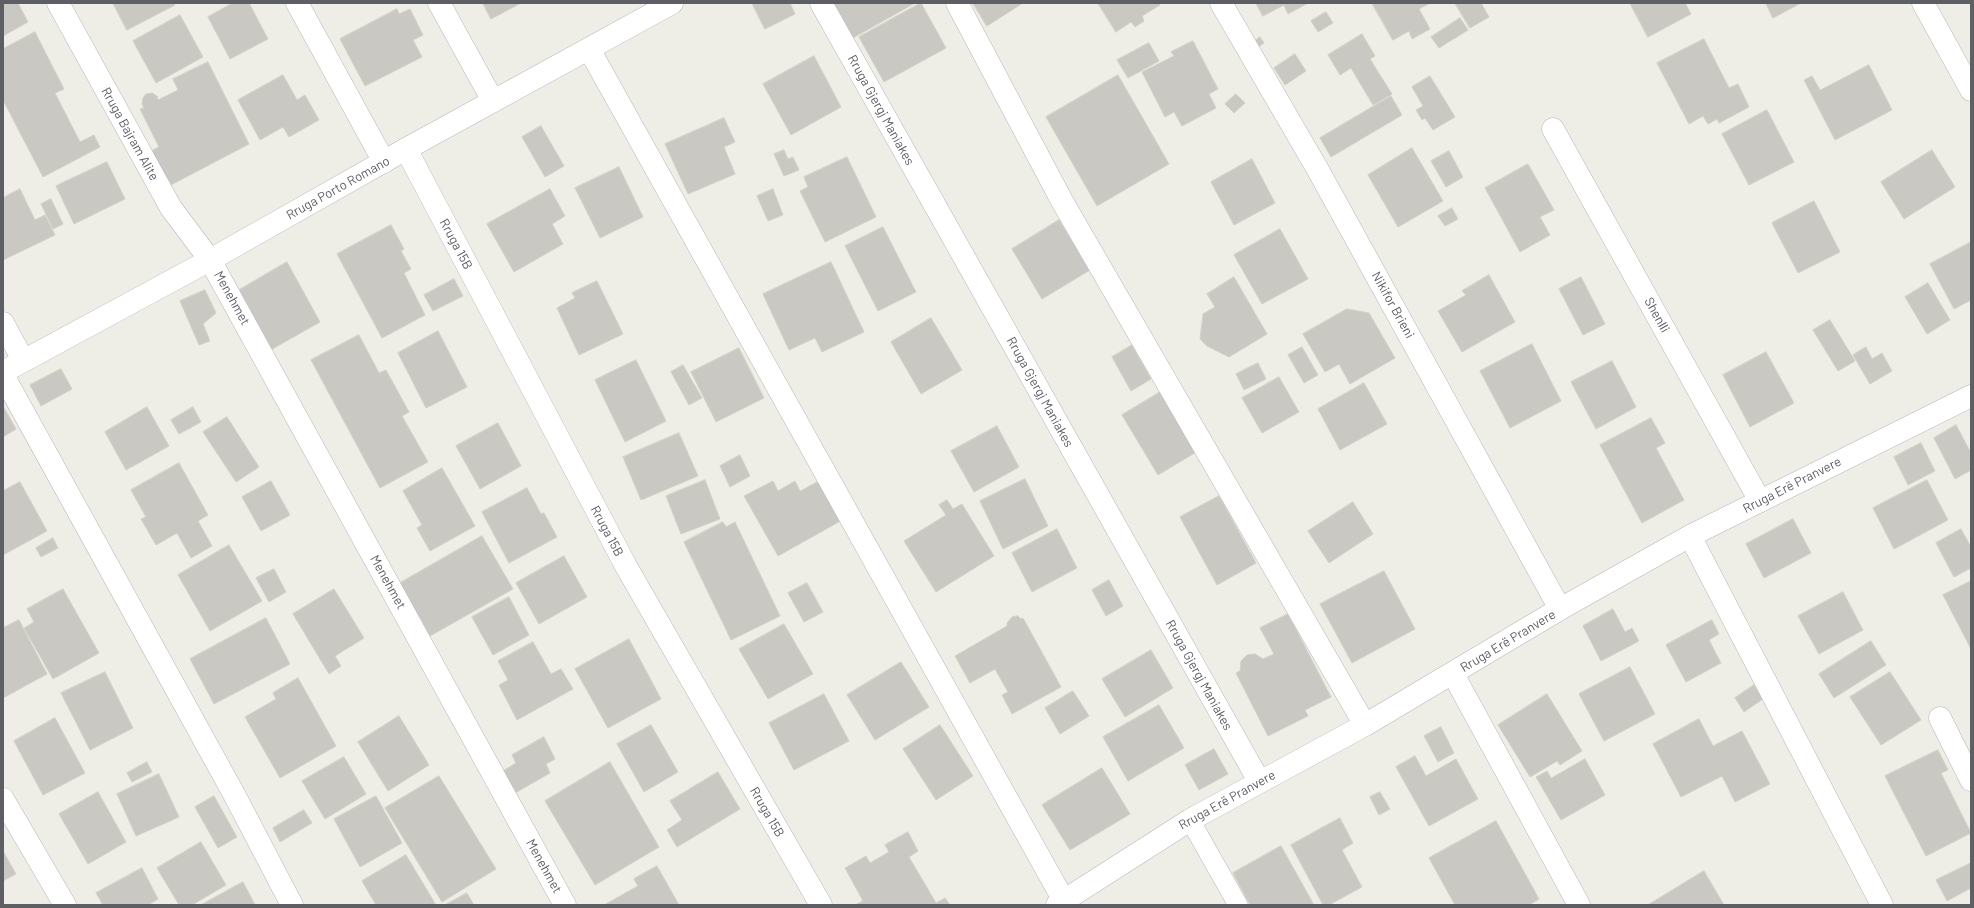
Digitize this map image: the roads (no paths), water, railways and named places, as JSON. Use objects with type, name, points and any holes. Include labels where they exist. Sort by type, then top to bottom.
[{"type":"street","name":"Rruga Bajram Alite","points":[[58,3],[171,208],[210,260]]},
{"type":"street","points":[[297,3],[384,162]]},
{"type":"street","points":[[439,3],[493,102]]},
{"type":"street","name":"Rruga Porto Romano","points":[[3,373],[23,360],[210,260],[406,149],[672,3]]},
{"type":"street","name":"Rruga Gjergj Maniakes","points":[[821,3],[1259,781]]},
{"type":"street","points":[[957,3],[1077,228],[1365,725]]},
{"type":"street","name":"Nikifor Brieni","points":[[1221,3],[1318,170],[1560,609]]},
{"type":"street","points":[[1923,3],[1971,90]]},
{"type":"street","points":[[589,49],[1060,903]]},
{"type":"street","name":"Shenlli","points":[[1553,129],[1760,501]]},
{"type":"street","name":"Rruga 15B","points":[[406,149],[627,568],[821,905]]},
{"type":"street","name":"Menehmet","points":[[210,260],[566,905]]},
{"type":"street","points":[[3,323],[23,360]]},
{"type":"street","points":[[3,373],[235,796],[292,905]]},
{"type":"street","name":"Rruga Erë Pranvere","points":[[1060,903],[1190,820],[1259,781],[1365,725],[1560,609],[1690,536],[1971,396]]},
{"type":"street","points":[[1690,536],[1882,905]]},
{"type":"street","points":[[1453,674],[1579,905]]},
{"type":"street","points":[[1940,718],[1971,780]]},
{"type":"street","points":[[3,798],[65,905]]},
{"type":"lane","points":[[1190,820],[1238,905]]}]
